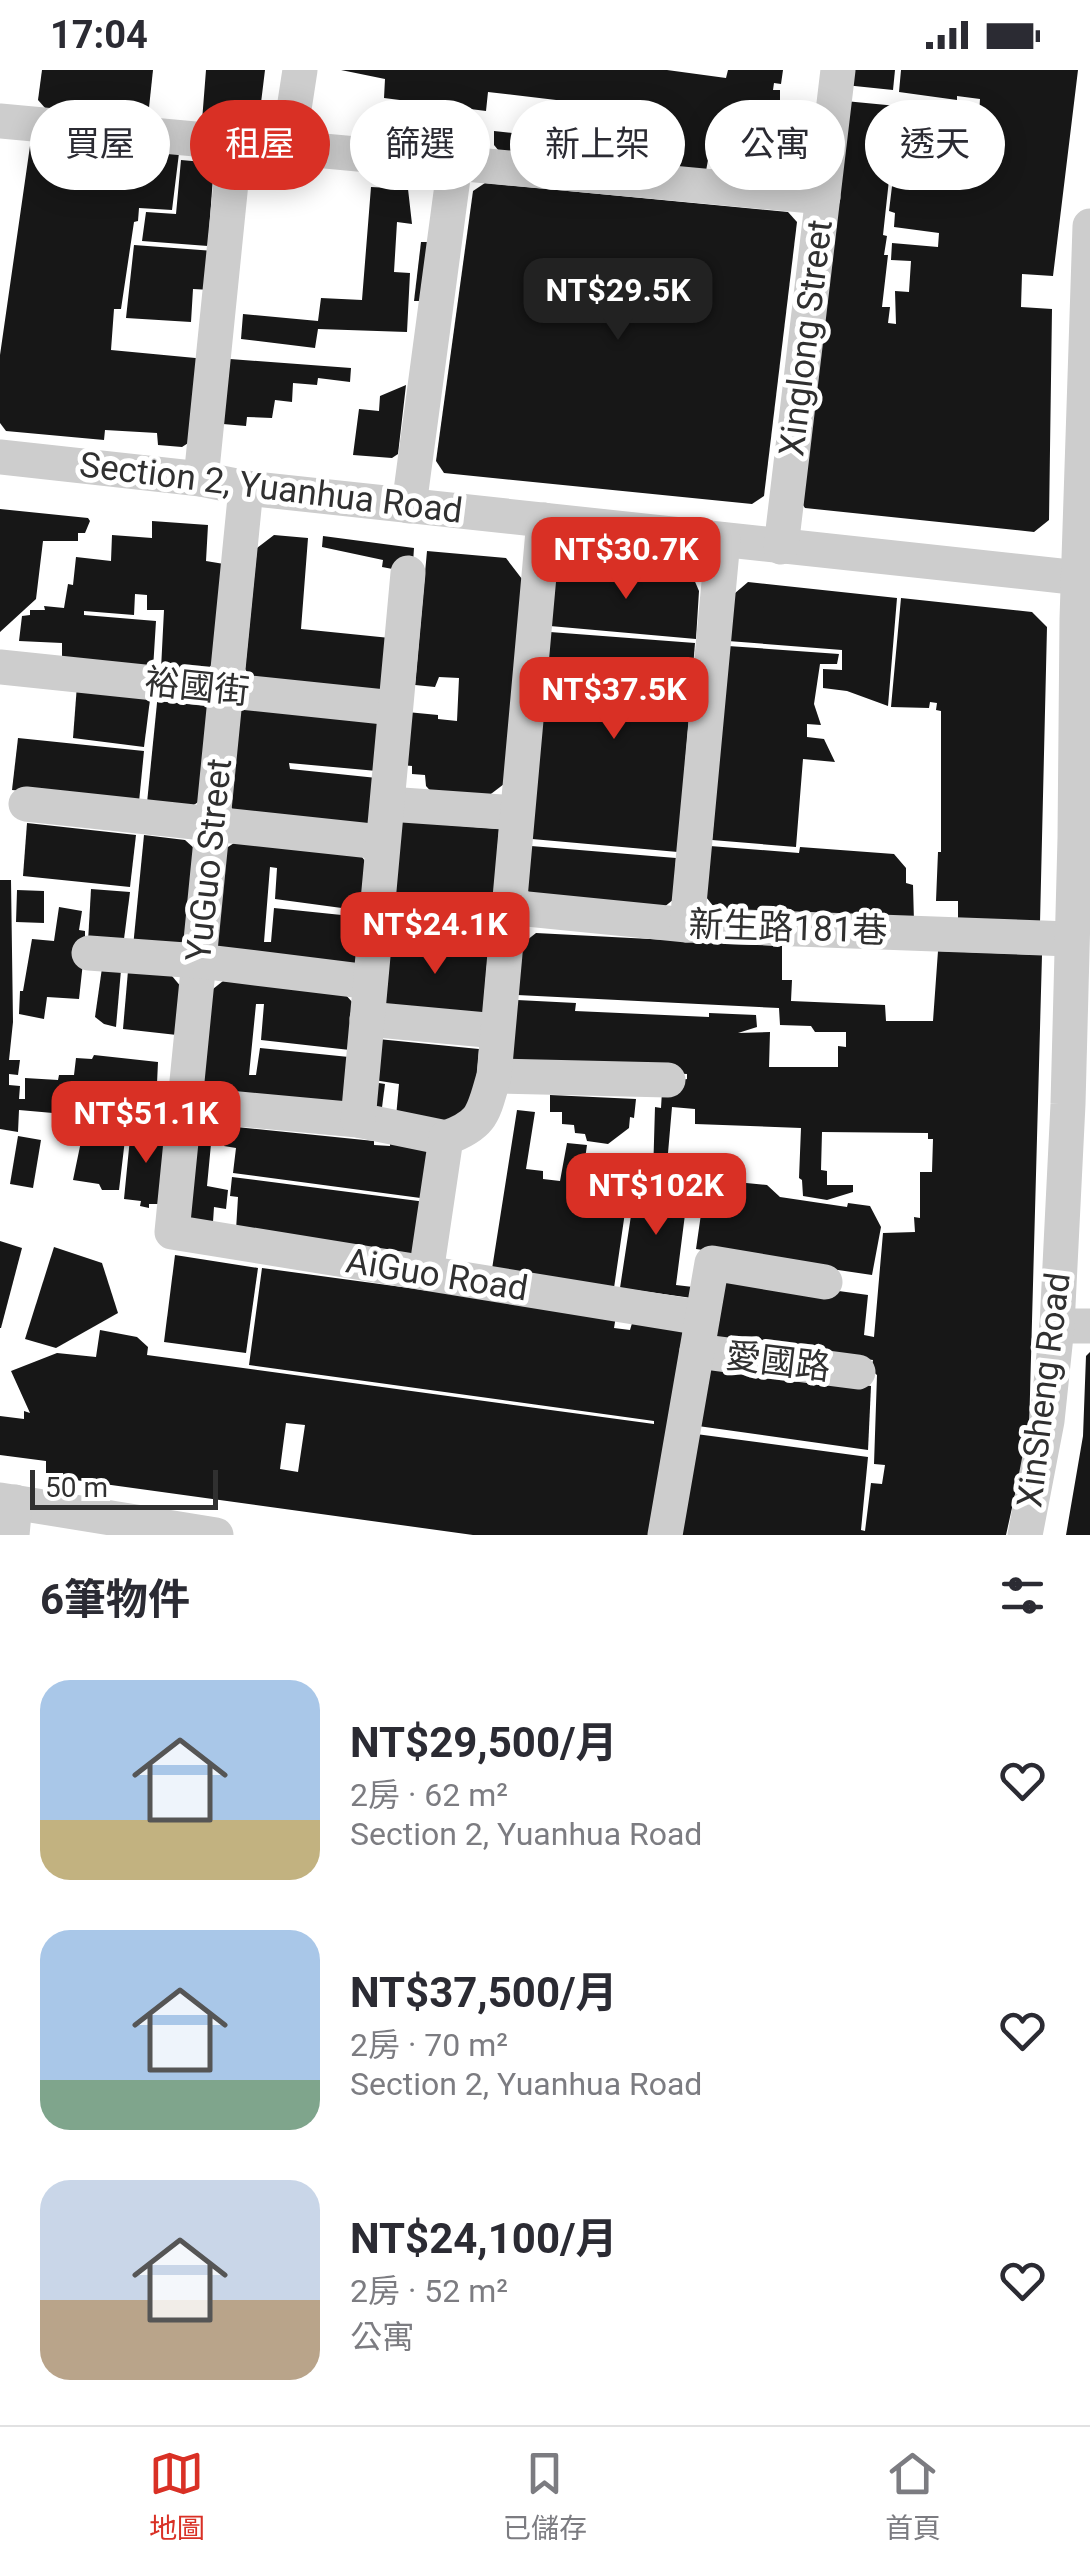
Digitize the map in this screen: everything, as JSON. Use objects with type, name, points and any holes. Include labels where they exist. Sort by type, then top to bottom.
[{"type":"street","points":[[295,100],[300,70]]},
{"type":"street","name":"Xinglong Street","points":[[781,547],[838,70]]},
{"type":"street","points":[[0,121],[190,139]]},
{"type":"street","points":[[490,167],[822,197]]},
{"type":"street","points":[[201,479],[230,190]]},
{"type":"street","points":[[409,506],[451,190]]},
{"type":"street","name":"XinSheng Road","points":[[1025,1535],[1047,1421],[1073,1326],[1079,1104],[1070,939],[1082,839],[1089,239]]},
{"type":"street","name":"Section 2, Yuanhua Road","points":[[0,457],[201,479],[246,488],[1085,579]]},
{"type":"street","name":"YuGuo Street","points":[[172,1232],[246,488]]},
{"type":"street","points":[[185,1104],[358,1120],[446,1138],[472,1128],[485,1106],[494,1076],[544,520]]},
{"type":"street","points":[[687,924],[723,540]]},
{"type":"street","points":[[358,1120],[408,573]]},
{"type":"street","name":"裕國街","points":[[0,667],[394,708]]},
{"type":"street","points":[[26,804],[381,842]]},
{"type":"street","points":[[388,804],[517,813]]},
{"type":"street","name":"新生路181巷","points":[[376,912],[1070,939]]},
{"type":"street","points":[[89,954],[198,961],[370,982]]},
{"type":"street","points":[[367,1019],[498,1031]]},
{"type":"street","points":[[494,1076],[668,1080]]},
{"type":"street","points":[[426,1273],[446,1138]]},
{"type":"street","name":"AiGuo Road","points":[[172,1232],[426,1273],[700,1335]]},
{"type":"street","points":[[666,1535],[712,1263],[825,1282]]},
{"type":"street","name":"愛國路","points":[[700,1335],[858,1372]]},
{"type":"street","points":[[9,1512],[216,1535]]},
{"type":"building","points":[[42,70],[153,70],[150,100],[38,100]]},
{"type":"building","points":[[206,70],[265,70],[261,100],[204,100]]},
{"type":"building","points":[[341,70],[667,70],[726,78],[728,70],[783,70],[781,84],[774,83],[773,90],[780,90],[780,100],[705,100],[705,171],[685,169],[685,100],[556,100],[488,92],[487,100],[400,100],[384,98],[385,79]]},
{"type":"building","points":[[848,70],[895,70],[893,90],[845,85]]},
{"type":"building","points":[[901,70],[1078,70],[1053,276],[1022,274],[1021,307],[1052,309],[1049,520],[1034,532],[805,508],[796,495],[834,190],[845,190],[845,101],[865,103],[865,190],[888,190],[883,235],[887,236],[884,255],[888,255],[882,307],[890,307],[888,323],[896,324],[895,291],[909,292],[911,261],[891,260],[892,243],[938,247],[939,233],[894,227],[895,213],[889,211],[892,190],[1005,190],[1005,100],[957,96],[957,100],[899,92]]},
{"type":"building","points":[[494,131],[510,133],[510,152],[499,151],[494,145]]},
{"type":"building","points":[[30,146],[30,190],[170,190],[170,152],[179,153],[172,210],[139,208],[138,221],[134,222],[121,309],[114,309],[111,350],[206,359],[199,436],[182,447],[158,445],[157,433],[105,430],[104,440],[6,431],[0,423],[0,355]]},
{"type":"building","points":[[181,160],[190,161],[190,190],[212,190],[208,246],[142,241],[146,212],[176,214]]},
{"type":"building","points":[[490,183],[510,185],[510,190],[558,190],[788,212],[797,222],[764,496],[752,504],[444,473],[436,461],[473,191],[490,190]]},
{"type":"building","points":[[371,190],[408,190],[412,224],[397,222],[394,272],[410,273],[407,332],[318,329],[315,348],[241,339],[243,314],[318,321],[321,298],[362,300]]},
{"type":"building","points":[[421,242],[429,242],[422,301],[414,301]]},
{"type":"building","points":[[134,245],[214,251],[211,290],[193,289],[191,322],[126,318]]},
{"type":"building","points":[[230,359],[351,368],[350,382],[318,378],[317,385],[293,383],[292,402],[275,400],[272,418],[247,417],[246,426],[223,424]]},
{"type":"building","points":[[406,385],[398,454],[392,458],[353,455],[359,409],[379,411],[380,396]]},
{"type":"building","points":[[0,509],[90,521],[85,533],[78,533],[78,541],[43,541],[36,599],[0,632]]},
{"type":"building","points":[[152,521],[208,525],[206,561],[224,564],[215,662],[202,674],[161,669],[164,610],[147,610],[147,595],[135,594],[134,615],[84,611],[84,615],[156,621],[153,669],[62,658],[62,643],[19,641],[22,616],[30,615],[30,610],[45,610],[44,606],[64,608],[68,584],[73,585],[76,557],[111,561],[112,535],[152,538]]},
{"type":"building","points":[[274,535],[308,538],[301,629],[390,638],[381,690],[251,678],[245,669],[257,548]]},
{"type":"building","points":[[323,536],[414,548],[413,563],[398,570],[382,567],[383,560],[322,547]]},
{"type":"building","points":[[427,551],[506,558],[522,579],[504,784],[483,800],[436,797],[426,786],[425,775],[412,774],[412,766],[401,765],[407,712],[457,721],[459,678],[439,677],[435,687],[415,685]]},
{"type":"building","points":[[572,564],[693,577],[699,591],[696,639],[550,626],[556,575]]},
{"type":"building","points":[[748,582],[897,598],[888,706],[847,691],[823,688],[823,669],[842,670],[842,650],[728,641],[734,594]]},
{"type":"building","points":[[901,598],[1032,612],[1047,627],[1040,923],[958,921],[958,901],[936,901],[941,852],[941,711],[936,710],[937,703],[930,702],[929,708],[891,707]]},
{"type":"building","points":[[550,632],[695,643],[678,852],[532,839]]},
{"type":"building","points":[[728,646],[839,654],[837,664],[820,664],[814,704],[821,725],[807,724],[807,737],[824,739],[835,762],[803,759],[796,847],[712,840]]},
{"type":"building","points":[[77,685],[151,692],[144,747],[73,738]]},
{"type":"building","points":[[158,693],[199,697],[210,710],[201,800],[188,809],[147,803]]},
{"type":"building","points":[[252,703],[375,715],[382,728],[377,771],[289,763],[290,769],[377,778],[373,823],[362,829],[239,819],[231,807],[240,712]]},
{"type":"building","points":[[18,738],[144,751],[139,802],[12,790]]},
{"type":"building","points":[[397,821],[499,829],[493,916],[391,905]]},
{"type":"building","points":[[27,823],[136,835],[130,887],[23,876]]},
{"type":"building","points":[[144,835],[185,840],[195,849],[187,945],[133,947]]},
{"type":"building","points":[[237,841],[359,853],[368,865],[364,911],[275,899],[277,868],[270,867],[264,942],[271,942],[274,908],[361,917],[358,962],[347,969],[217,947],[225,849]]},
{"type":"building","points":[[531,846],[676,858],[674,899],[663,908],[537,901],[526,889]]},
{"type":"building","points":[[710,846],[799,853],[800,847],[894,854],[906,868],[906,883],[913,885],[914,922],[718,912],[706,897]]},
{"type":"building","points":[[0,880],[11,880],[13,1022],[9,1060],[20,1060],[18,1075],[9,1074],[9,1085],[20,1086],[19,1099],[25,1099],[25,1078],[58,1080],[59,1075],[74,1075],[76,1058],[92,1059],[94,1055],[158,1062],[156,1105],[73,1096],[72,1108],[54,1107],[53,1113],[19,1110],[18,1132],[0,1129]]},
{"type":"building","points":[[91,889],[130,892],[123,947],[88,942]]},
{"type":"building","points":[[17,890],[44,891],[44,923],[16,922]]},
{"type":"building","points":[[59,907],[82,911],[79,930],[85,931],[85,944],[79,999],[47,997],[44,1019],[19,1014],[32,939],[54,941]]},
{"type":"building","points":[[387,930],[489,940],[482,1024],[381,1014]]},
{"type":"building","points":[[536,933],[782,946],[782,980],[792,980],[791,1001],[885,1005],[886,1021],[933,1021],[938,951],[1042,955],[1029,1431],[1006,1535],[679,1535],[696,1434],[868,1457],[861,1530],[865,1531],[871,1483],[882,1484],[885,1465],[874,1464],[877,1375],[871,1370],[873,1360],[710,1339],[721,1275],[868,1295],[864,1335],[874,1337],[883,1233],[915,1232],[914,1217],[920,1218],[920,1172],[932,1172],[933,1139],[928,1139],[928,1133],[822,1132],[821,1170],[827,1171],[827,1185],[853,1185],[853,1192],[827,1200],[803,1196],[799,1178],[801,1128],[695,1124],[695,1109],[672,1107],[666,1176],[653,1175],[655,1107],[661,1108],[662,1091],[687,1079],[687,1074],[511,1065],[517,1000],[576,1003],[575,1011],[709,1017],[709,1013],[756,1015],[757,1027],[738,1033],[770,1032],[769,1067],[838,1067],[838,1046],[846,1047],[846,1032],[815,1032],[811,1026],[780,1025],[779,1008],[517,995],[522,944]]},
{"type":"building","points":[[102,968],[121,970],[116,1027],[95,1017]]},
{"type":"building","points":[[128,971],[172,976],[182,988],[177,1035],[123,1029]]},
{"type":"building","points":[[223,981],[344,993],[353,1003],[350,1050],[261,1040],[264,1004],[256,1004],[249,1075],[256,1075],[260,1048],[349,1057],[344,1101],[334,1107],[211,1095],[202,1083],[213,989]]},
{"type":"building","points":[[378,1039],[479,1049],[474,1114],[467,1125],[396,1117],[399,1084],[374,1080]]},
{"type":"building","points":[[366,1081],[385,1084],[381,1115],[365,1104]]},
{"type":"building","points":[[550,1095],[636,1099],[634,1118],[630,1117],[629,1128],[608,1144],[587,1141],[585,1134],[575,1133],[574,1125],[562,1124],[562,1112],[550,1112]]},
{"type":"building","points":[[517,1110],[535,1112],[526,1169],[543,1171],[543,1179],[560,1181],[567,1143],[587,1145],[585,1159],[628,1161],[631,1171],[614,1288],[492,1269]]},
{"type":"building","points":[[194,1121],[213,1123],[207,1186],[228,1190],[226,1209],[214,1207],[213,1222],[184,1223]]},
{"type":"building","points":[[226,1126],[374,1141],[374,1145],[424,1145],[432,1156],[428,1199],[233,1173],[236,1148],[224,1146]]},
{"type":"building","points":[[84,1127],[126,1131],[119,1190],[102,1190],[99,1184],[73,1180]]},
{"type":"building","points":[[131,1128],[167,1131],[161,1204],[149,1204],[149,1208],[140,1206],[141,1201],[124,1199]]},
{"type":"building","points":[[18,1136],[41,1140],[33,1188],[10,1184]]},
{"type":"building","points":[[637,1176],[689,1183],[676,1285],[693,1287],[692,1298],[620,1288]]},
{"type":"building","points":[[232,1177],[426,1202],[418,1256],[236,1230],[238,1197],[230,1196]]},
{"type":"building","points":[[706,1179],[767,1185],[780,1197],[847,1207],[848,1203],[870,1206],[881,1227],[872,1275],[696,1249]]},
{"type":"building","points":[[0,1241],[22,1248],[1,1328],[0,1328]]},
{"type":"building","points":[[54,1247],[102,1263],[118,1313],[56,1348],[25,1339]]},
{"type":"building","points":[[175,1255],[258,1268],[246,1353],[164,1342]]},
{"type":"building","points":[[262,1268],[616,1316],[614,1328],[630,1330],[633,1320],[679,1326],[686,1338],[656,1535],[473,1535],[46,1476],[46,1461],[0,1455],[0,1416],[24,1419],[24,1411],[30,1413],[11,1371],[57,1353],[96,1357],[100,1330],[137,1337],[148,1347],[147,1355],[654,1424],[249,1365]],"holes":[[[286,1423],[305,1425],[298,1472],[280,1469]]]},
{"type":"building","points":[[1090,1352],[1090,1535],[1066,1535],[1083,1436],[1086,1356]]},
{"type":"building","points":[[707,1363],[871,1386],[868,1450],[698,1426]]}]
